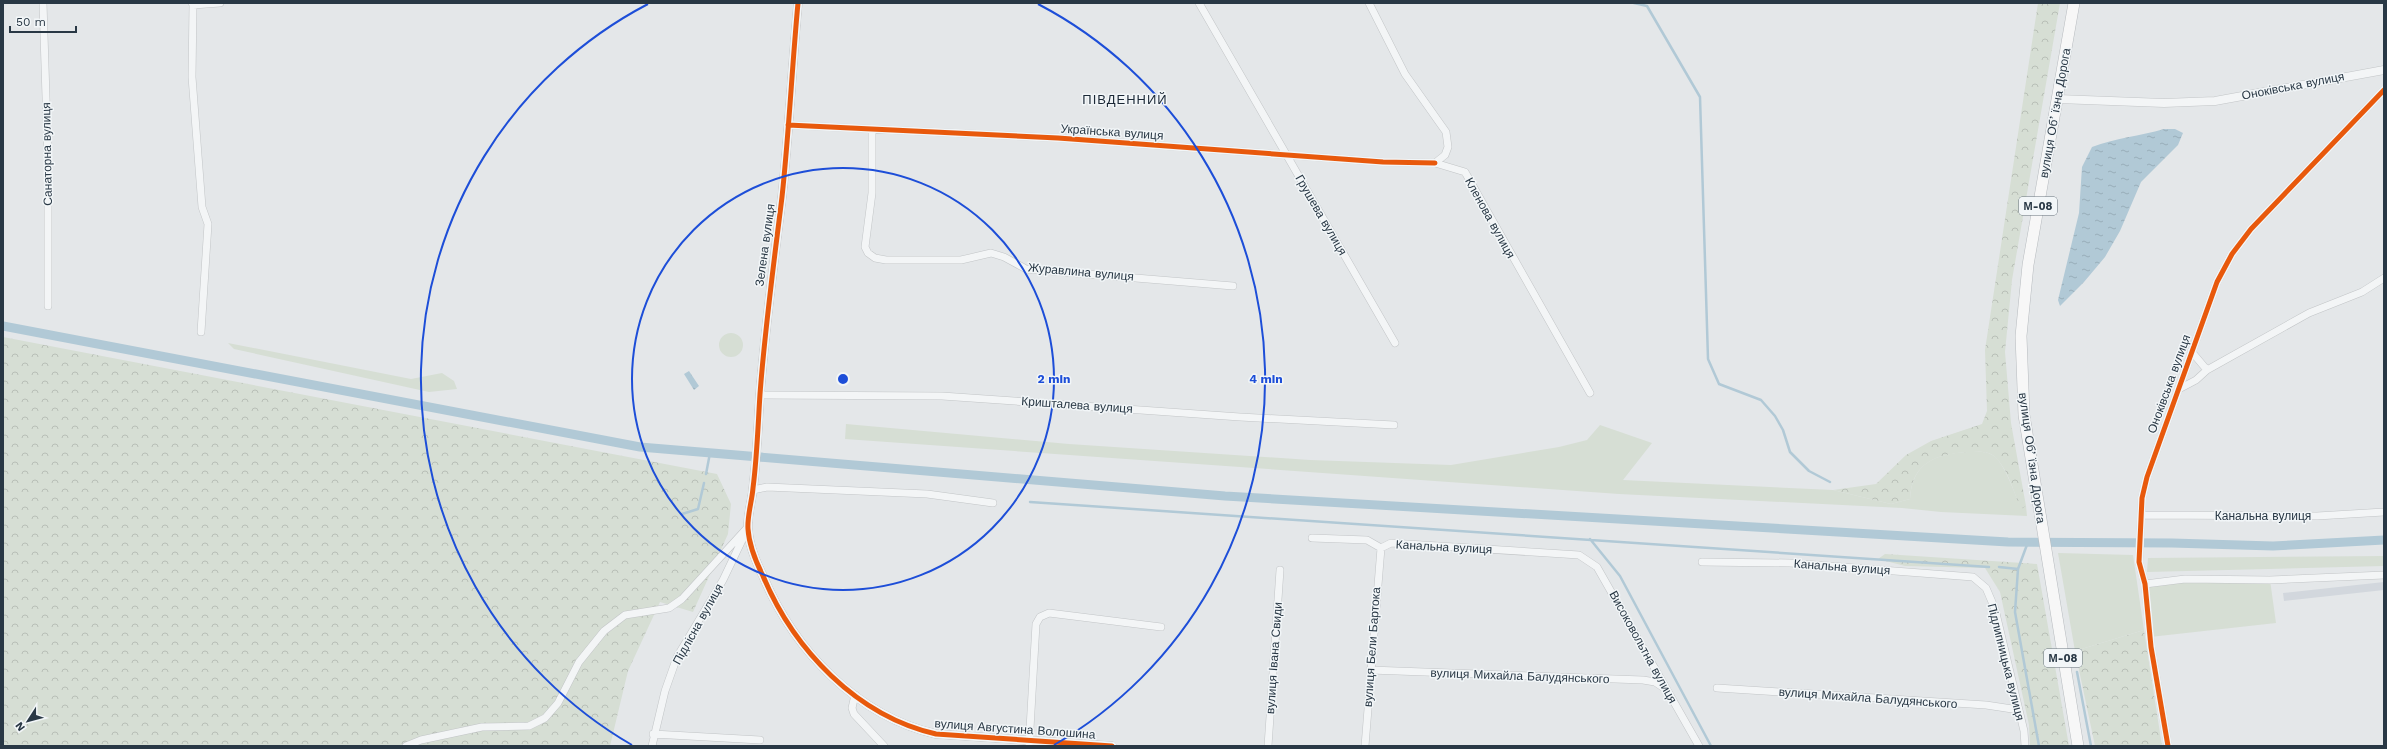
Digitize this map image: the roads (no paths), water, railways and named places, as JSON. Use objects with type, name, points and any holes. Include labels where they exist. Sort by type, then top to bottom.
[{"type":"highway","name":"вулиця Обʼїзна Дорога","points":[[2074,3],[2028,264],[2021,336],[2024,415],[2048,570],[2078,746]]},
{"type":"street","name":"Санаторна вулиця","points":[[43,3],[48,160],[48,306]]},
{"type":"street","points":[[201,332],[208,224],[202,207],[192,77],[193,4],[220,3]]},
{"type":"street","name":"Зелена вулиця","points":[[753,490],[764,332],[782,198],[798,3]]},
{"type":"street","name":"Грушева вулиця","points":[[1199,3],[1395,343]]},
{"type":"street","points":[[1369,3],[1405,74],[1446,132],[1448,147],[1445,155],[1435,163]]},
{"type":"street","name":"Оноківська вулиця","points":[[2058,99],[2164,103],[2215,101],[2384,70]]},
{"type":"street","name":"Оноківська вулиця","points":[[2168,746],[2151,647],[2145,584],[2139,562],[2141,515],[2147,477],[2191,351],[2218,282],[2241,242],[2384,90]]},
{"type":"street","name":"Українська вулиця","points":[[788,125],[1058,138],[1383,162],[1435,163]]},
{"type":"street","name":"Журавлина вулиця","points":[[872,129],[872,193],[865,247],[868,253],[875,258],[906,262],[961,260],[991,253],[1004,257],[1026,269],[1234,286]]},
{"type":"street","name":"Кленова вулиця","points":[[1435,163],[1465,172],[1590,393]]},
{"type":"street","points":[[2179,389],[2196,380],[2207,370],[2309,313],[2362,292],[2384,278]]},
{"type":"street","points":[[2191,351],[2207,370]]},
{"type":"street","name":"Кришталева вулиця","points":[[760,395],[942,396],[1240,417],[1394,425]]},
{"type":"street","points":[[753,490],[767,487],[927,494],[993,503]]},
{"type":"street","name":"вулиця Августина Волошина","points":[[753,490],[747,528],[759,567],[784,620],[818,662],[855,695],[894,721],[911,728],[936,734],[1029,744],[1112,746]]},
{"type":"street","name":"Канальна вулиця","points":[[2141,515],[2317,516],[2384,512]]},
{"type":"street","points":[[406,746],[421,740],[482,727],[529,726],[545,718],[558,703],[579,662],[604,631],[625,615],[669,608],[682,599],[747,528]]},
{"type":"street","name":"Підлісна вулиця","points":[[652,746],[653,734],[677,657],[723,580],[747,528]]},
{"type":"street","name":"Канальна вулиця","points":[[1312,538],[1367,540],[1381,548],[1391,543],[1579,555]]},
{"type":"street","name":"вулиця Бели Бартока","points":[[1365,746],[1381,548]]},
{"type":"street","name":"Високовольтна вулиця","points":[[1579,555],[1597,567],[1699,746]]},
{"type":"street","name":"Канальна вулиця","points":[[1702,562],[1790,564],[1957,574],[1968,575],[1979,581]]},
{"type":"street","name":"вулиця Івана Свиди","points":[[1268,746],[1280,570]]},
{"type":"street","points":[[2145,584],[2185,579],[2270,580],[2384,575]]},
{"type":"street","name":"Підлипницька вулиця","points":[[1979,581],[1986,588],[1995,609],[2019,710],[2025,746]]},
{"type":"street","points":[[1029,744],[1036,624],[1040,617],[1049,613],[1161,626]]},
{"type":"street","name":"вулиця Михайла Балудянського","points":[[1370,670],[1643,680],[1655,682],[1668,691]]},
{"type":"street","name":"вулиця Михайла Балудянського","points":[[1717,688],[1986,705],[2019,710]]},
{"type":"street","points":[[855,695],[852,708],[854,714],[884,746]]},
{"type":"street","points":[[653,734],[760,740]]},
{"type":"water","points":[[2164,129],[2175,129],[2183,133],[2178,145],[2141,182],[2120,231],[2105,257],[2084,282],[2060,306],[2058,300],[2079,213],[2082,167],[2092,147],[2110,141]]},
{"type":"water","points":[[689,371],[699,386],[694,390],[684,374]]},
{"type":"waterway","points":[[1634,3],[1647,6],[1700,97],[1708,359],[1719,384],[1761,400],[1775,416],[1783,430],[1790,452],[1809,471],[1830,482]]},
{"type":"waterway","points":[[3,326],[640,447],[1225,496],[2008,542],[2172,543],[2273,546],[2384,540]]},
{"type":"waterway","points":[[706,474],[710,453]]},
{"type":"waterway","points":[[682,514],[698,509],[704,483]]},
{"type":"waterway","points":[[1030,502],[1989,567]]},
{"type":"waterway","points":[[1590,539],[1620,576],[1711,746]]},
{"type":"waterway","points":[[2028,542],[2018,569],[2015,612],[2039,746]]},
{"type":"waterway","points":[[1999,567],[2018,569]]},
{"type":"waterway","points":[[2077,672],[2091,746]]},
{"type":"district","name":"ПІВДЕННИЙ","points":[[1125,99]]}]
